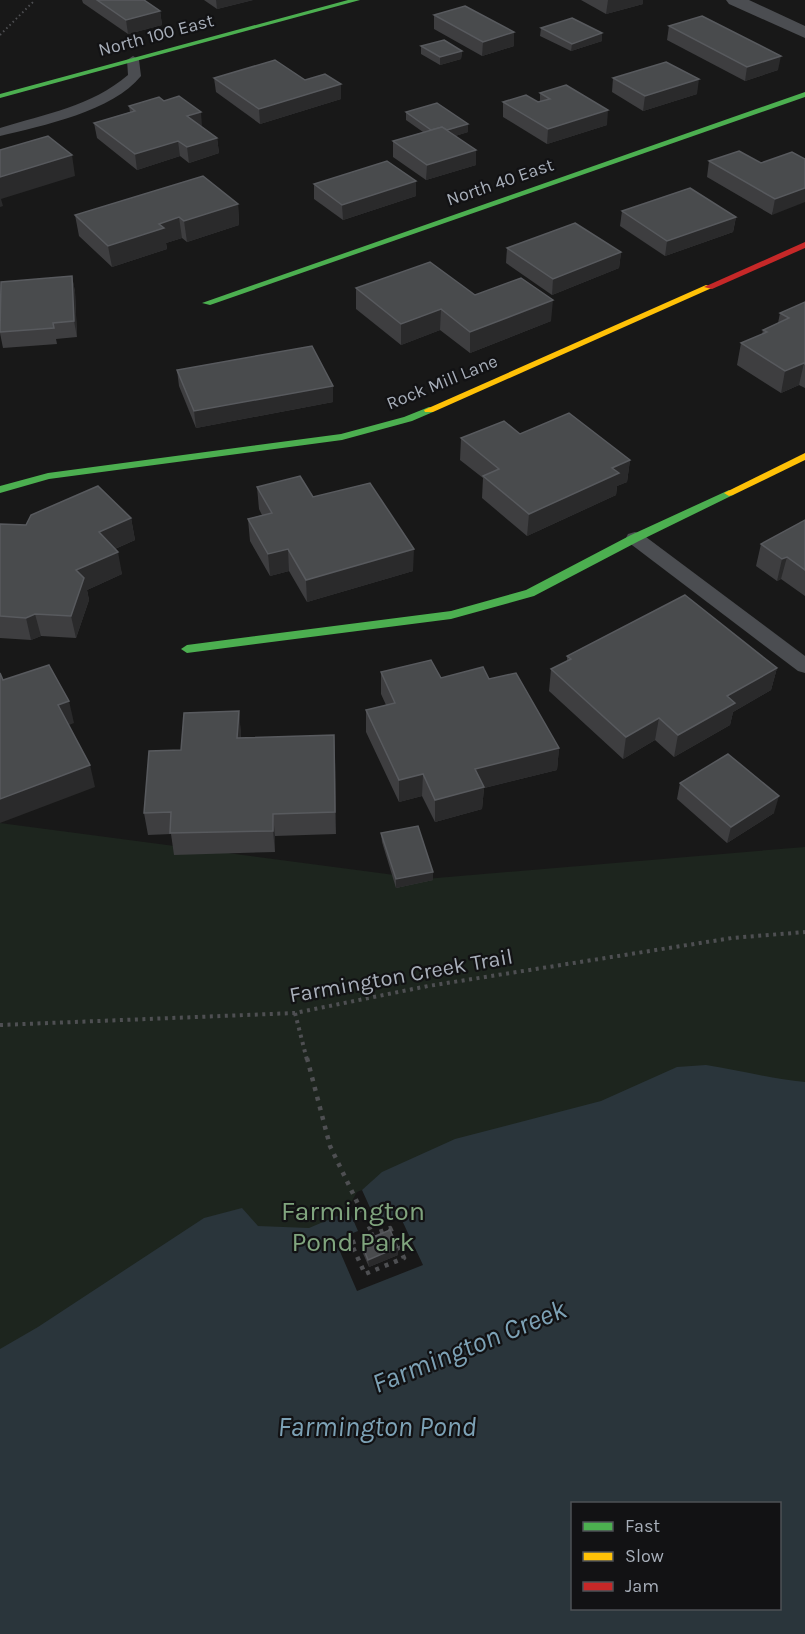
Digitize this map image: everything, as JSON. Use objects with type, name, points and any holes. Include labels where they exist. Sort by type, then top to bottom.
[{"type":"street","name":"North 100 East","points":[[0,96],[356,0]]},
{"type":"street","points":[[735,0],[805,33]]},
{"type":"street","name":"North 40 East","points":[[207,303],[805,94]]},
{"type":"street","name":"Rock Mill Lane","points":[[0,490],[48,476],[342,437],[408,419],[805,245]]},
{"type":"street","points":[[188,649],[451,615],[530,593],[635,538],[805,456]]},
{"type":"lane","points":[[0,132],[110,96],[126,86],[135,76],[133,60]]},
{"type":"lane","points":[[635,538],[805,666]]},
{"type":"path","points":[[0,35],[35,0]]},
{"type":"path","name":"Farmington Creek Trail","points":[[0,1025],[296,1013],[428,986],[732,938],[805,932]]},
{"type":"path","points":[[296,1013],[330,1146],[373,1235]]},
{"type":"path","points":[[390,1228],[404,1258],[365,1274],[351,1243],[373,1235],[390,1228]]},
{"type":"green space","name":"Farmington Pond Park","points":[[0,823],[425,879],[805,847],[805,1634],[0,1634]]},
{"type":"water","name":"Farmington Pond","points":[[706,1065],[805,1082],[805,1634],[0,1634],[0,1349],[38,1327],[204,1218],[242,1208],[258,1226],[309,1228],[349,1211],[362,1190],[382,1172],[455,1139],[601,1101],[677,1067]]},
{"type":"pier","points":[[362,1190],[377,1223],[399,1214],[423,1265],[357,1291],[335,1240],[358,1231],[348,1208],[357,1192]]},
{"type":"building","points":[[97,0],[144,0],[160,11],[126,20]]},
{"type":"building","points":[[465,6],[514,32],[483,42],[434,15]]},
{"type":"building","points":[[702,16],[781,56],[747,67],[669,26]]},
{"type":"building","points":[[572,18],[602,33],[572,44],[541,28]]},
{"type":"building","points":[[444,40],[462,51],[440,57],[421,46]]},
{"type":"building","points":[[275,60],[305,80],[325,74],[341,84],[259,109],[214,78]]},
{"type":"building","points":[[666,62],[699,79],[645,96],[613,78]]},
{"type":"building","points":[[566,85],[608,110],[548,129],[503,102],[526,95],[538,102],[550,99],[540,93]]},
{"type":"building","points":[[179,96],[201,112],[187,116],[217,138],[187,147],[178,141],[135,154],[94,123],[135,111],[129,106],[159,97],[164,101]]},
{"type":"building","points":[[437,103],[468,124],[447,130],[442,127],[431,130],[406,112]]},
{"type":"building","points":[[442,127],[476,150],[427,165],[393,141]]},
{"type":"building","points":[[48,136],[72,155],[0,177],[0,150]]},
{"type":"building","points":[[739,151],[761,163],[792,152],[805,159],[805,188],[775,199],[709,161]]},
{"type":"building","points":[[387,161],[416,181],[342,205],[314,184]]},
{"type":"building","points":[[203,176],[238,204],[184,221],[179,217],[159,224],[164,228],[108,246],[75,215]]},
{"type":"building","points":[[690,188],[736,217],[667,241],[622,211]]},
{"type":"building","points":[[575,223],[621,252],[553,279],[507,248]]},
{"type":"building","points":[[430,262],[475,295],[521,278],[553,300],[470,332],[441,309],[401,324],[356,288]]},
{"type":"building","points":[[72,276],[74,321],[53,323],[54,328],[0,332],[1,282]]},
{"type":"building","points":[[805,302],[805,364],[785,371],[741,343],[767,332],[763,330],[789,318],[780,313]]},
{"type":"building","points":[[312,346],[333,386],[194,411],[177,370]]},
{"type":"building","points":[[569,413],[630,460],[612,468],[619,473],[529,514],[483,476],[499,469],[461,438],[504,421],[520,434]]},
{"type":"building","points":[[300,476],[313,497],[370,483],[414,549],[306,580],[288,549],[268,554],[248,519],[272,513],[257,487]]},
{"type":"building","points":[[98,486],[131,518],[99,532],[118,552],[76,570],[84,578],[71,616],[35,614],[26,618],[0,616],[0,524],[26,525],[31,515]]},
{"type":"building","points":[[805,520],[805,570],[787,557],[782,559],[761,544]]},
{"type":"building","points":[[685,595],[777,668],[727,696],[735,703],[678,735],[659,718],[626,737],[551,669],[571,659],[567,656]]},
{"type":"building","points":[[431,660],[441,678],[483,667],[489,679],[516,673],[559,748],[475,769],[484,787],[435,800],[423,774],[399,780],[366,710],[395,703],[381,672]]},
{"type":"building","points":[[49,665],[69,701],[58,705],[90,765],[0,799],[0,673],[3,680]]},
{"type":"building","points":[[239,711],[237,738],[334,735],[335,812],[273,814],[273,831],[170,833],[171,812],[144,813],[149,751],[181,750],[184,713]]},
{"type":"building","points":[[728,754],[779,796],[731,827],[680,783]]},
{"type":"building","points":[[418,826],[433,872],[396,879],[381,833]]},
{"type":"building","points":[[390,1230],[398,1247],[368,1260],[361,1242]]},
{"type":"traffic: fast","points":[[0,96],[356,0]]},
{"type":"traffic: fast","points":[[207,303],[805,94]]},
{"type":"traffic: fast","points":[[0,490],[48,476],[342,437],[408,419],[429,410]]},
{"type":"traffic: fast","points":[[187,649],[451,615],[530,593],[635,538],[729,493]]},
{"type":"traffic: slow","points":[[429,410],[709,287]]},
{"type":"traffic: slow","points":[[729,493],[805,456]]},
{"type":"traffic: jam","points":[[709,287],[805,245]]},
{"type":"water label","name":"Farmington Creek","points":[[469,1346]]}]
